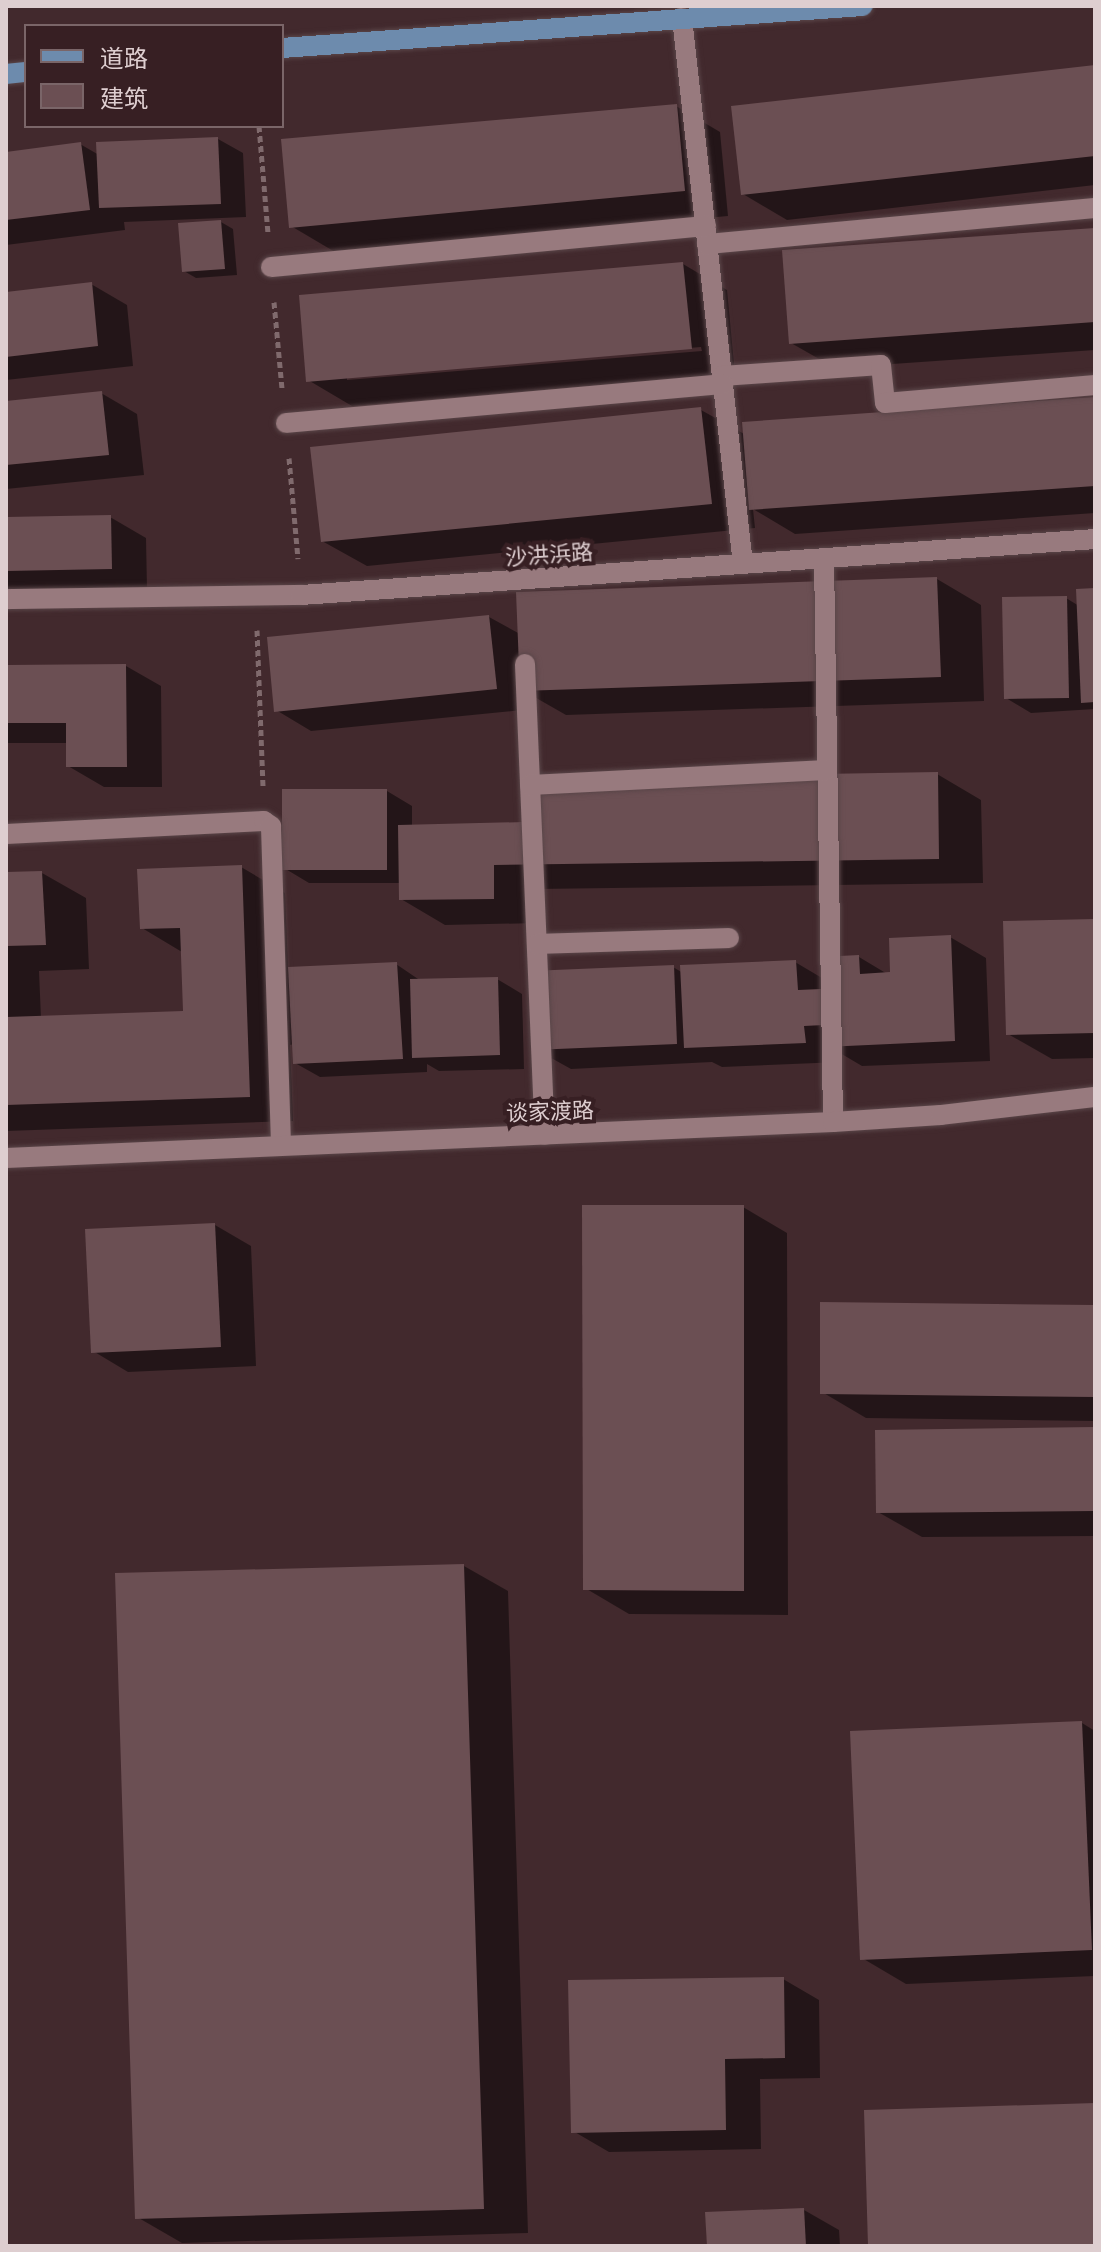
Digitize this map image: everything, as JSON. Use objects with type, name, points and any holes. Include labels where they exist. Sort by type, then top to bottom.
[{"type":"main road","points":[[284,48],[862,6]]},
{"type":"street","points":[[682,18],[743,564]]},
{"type":"street","points":[[271,267],[1095,208]]},
{"type":"street","points":[[286,423],[881,365],[885,403],[1095,385]]},
{"type":"street","name":"沙洪浜路","points":[[6,599],[301,595],[1095,539]]},
{"type":"street","points":[[824,559],[833,1122]]},
{"type":"street","points":[[525,664],[545,1135]]},
{"type":"street","points":[[530,785],[827,770]]},
{"type":"street","points":[[6,834],[264,821],[271,826],[281,1146]]},
{"type":"street","points":[[537,944],[729,938]]},
{"type":"street","name":"谈家渡路","points":[[6,1158],[833,1122],[941,1115],[1095,1097]]},
{"type":"path","points":[[259,128],[301,595]]},
{"type":"path","points":[[256,597],[264,821]]},
{"type":"building","points":[[1095,65],[1095,156],[741,195],[731,106]]},
{"type":"building","points":[[677,104],[685,191],[289,228],[281,139]]},
{"type":"building","points":[[218,137],[221,204],[99,208],[96,142]]},
{"type":"building","points":[[81,142],[90,210],[6,220],[6,152]]},
{"type":"building","points":[[221,220],[225,269],[182,272],[178,223]]},
{"type":"building","points":[[1095,228],[1095,322],[789,344],[782,250]]},
{"type":"building","points":[[683,262],[692,349],[306,382],[299,295]]},
{"type":"building","points":[[92,282],[98,346],[6,357],[6,292]]},
{"type":"building","points":[[102,391],[109,455],[6,465],[6,401]]},
{"type":"building","points":[[1095,397],[1095,486],[749,510],[742,422]]},
{"type":"building","points":[[701,407],[712,504],[321,542],[310,447]]},
{"type":"building","points":[[111,515],[112,569],[6,571],[6,517]]},
{"type":"building","points":[[937,577],[941,677],[520,691],[516,592]]},
{"type":"building","points":[[1095,588],[1095,702],[1081,703],[1076,589]]},
{"type":"building","points":[[1067,596],[1069,698],[1004,699],[1002,597]]},
{"type":"building","points":[[489,615],[497,689],[274,712],[267,637]]},
{"type":"building","points":[[126,664],[127,767],[66,767],[66,723],[6,723],[6,665]]},
{"type":"building","points":[[938,772],[939,859],[494,865],[494,899],[399,900],[398,825],[524,822],[523,779]]},
{"type":"building","points":[[282,789],[387,789],[387,870],[282,870]]},
{"type":"building","points":[[242,865],[250,1097],[6,1105],[6,1017],[183,1011],[180,928],[140,929],[137,869]]},
{"type":"building","points":[[42,871],[46,945],[6,946],[6,872]]},
{"type":"building","points":[[1095,919],[1095,1033],[1006,1035],[1003,921]]},
{"type":"building","points":[[951,935],[955,1041],[825,1047],[824,1025],[804,1026],[806,1043],[684,1048],[680,965],[796,960],[798,990],[821,989],[820,957],[859,955],[860,974],[890,972],[889,938]]},
{"type":"building","points":[[397,962],[403,1059],[293,1064],[288,967]]},
{"type":"building","points":[[674,965],[677,1044],[533,1050],[530,971]]},
{"type":"building","points":[[498,977],[500,1055],[412,1058],[410,979]]},
{"type":"building","points":[[582,1205],[744,1205],[744,1591],[583,1590]]},
{"type":"building","points":[[215,1223],[221,1347],[91,1353],[85,1229]]},
{"type":"building","points":[[820,1302],[1095,1305],[1095,1397],[820,1394]]},
{"type":"building","points":[[1095,1427],[1095,1511],[876,1513],[875,1430]]},
{"type":"building","points":[[464,1564],[484,2209],[135,2219],[115,1573]]},
{"type":"building","points":[[1082,1721],[1092,1950],[860,1960],[850,1731]]},
{"type":"building","points":[[784,1977],[785,2058],[725,2059],[726,2130],[571,2133],[568,1980]]},
{"type":"building","points":[[1095,2103],[1095,2246],[868,2246],[864,2110]]},
{"type":"building","points":[[804,2208],[806,2246],[707,2246],[705,2212]]}]
